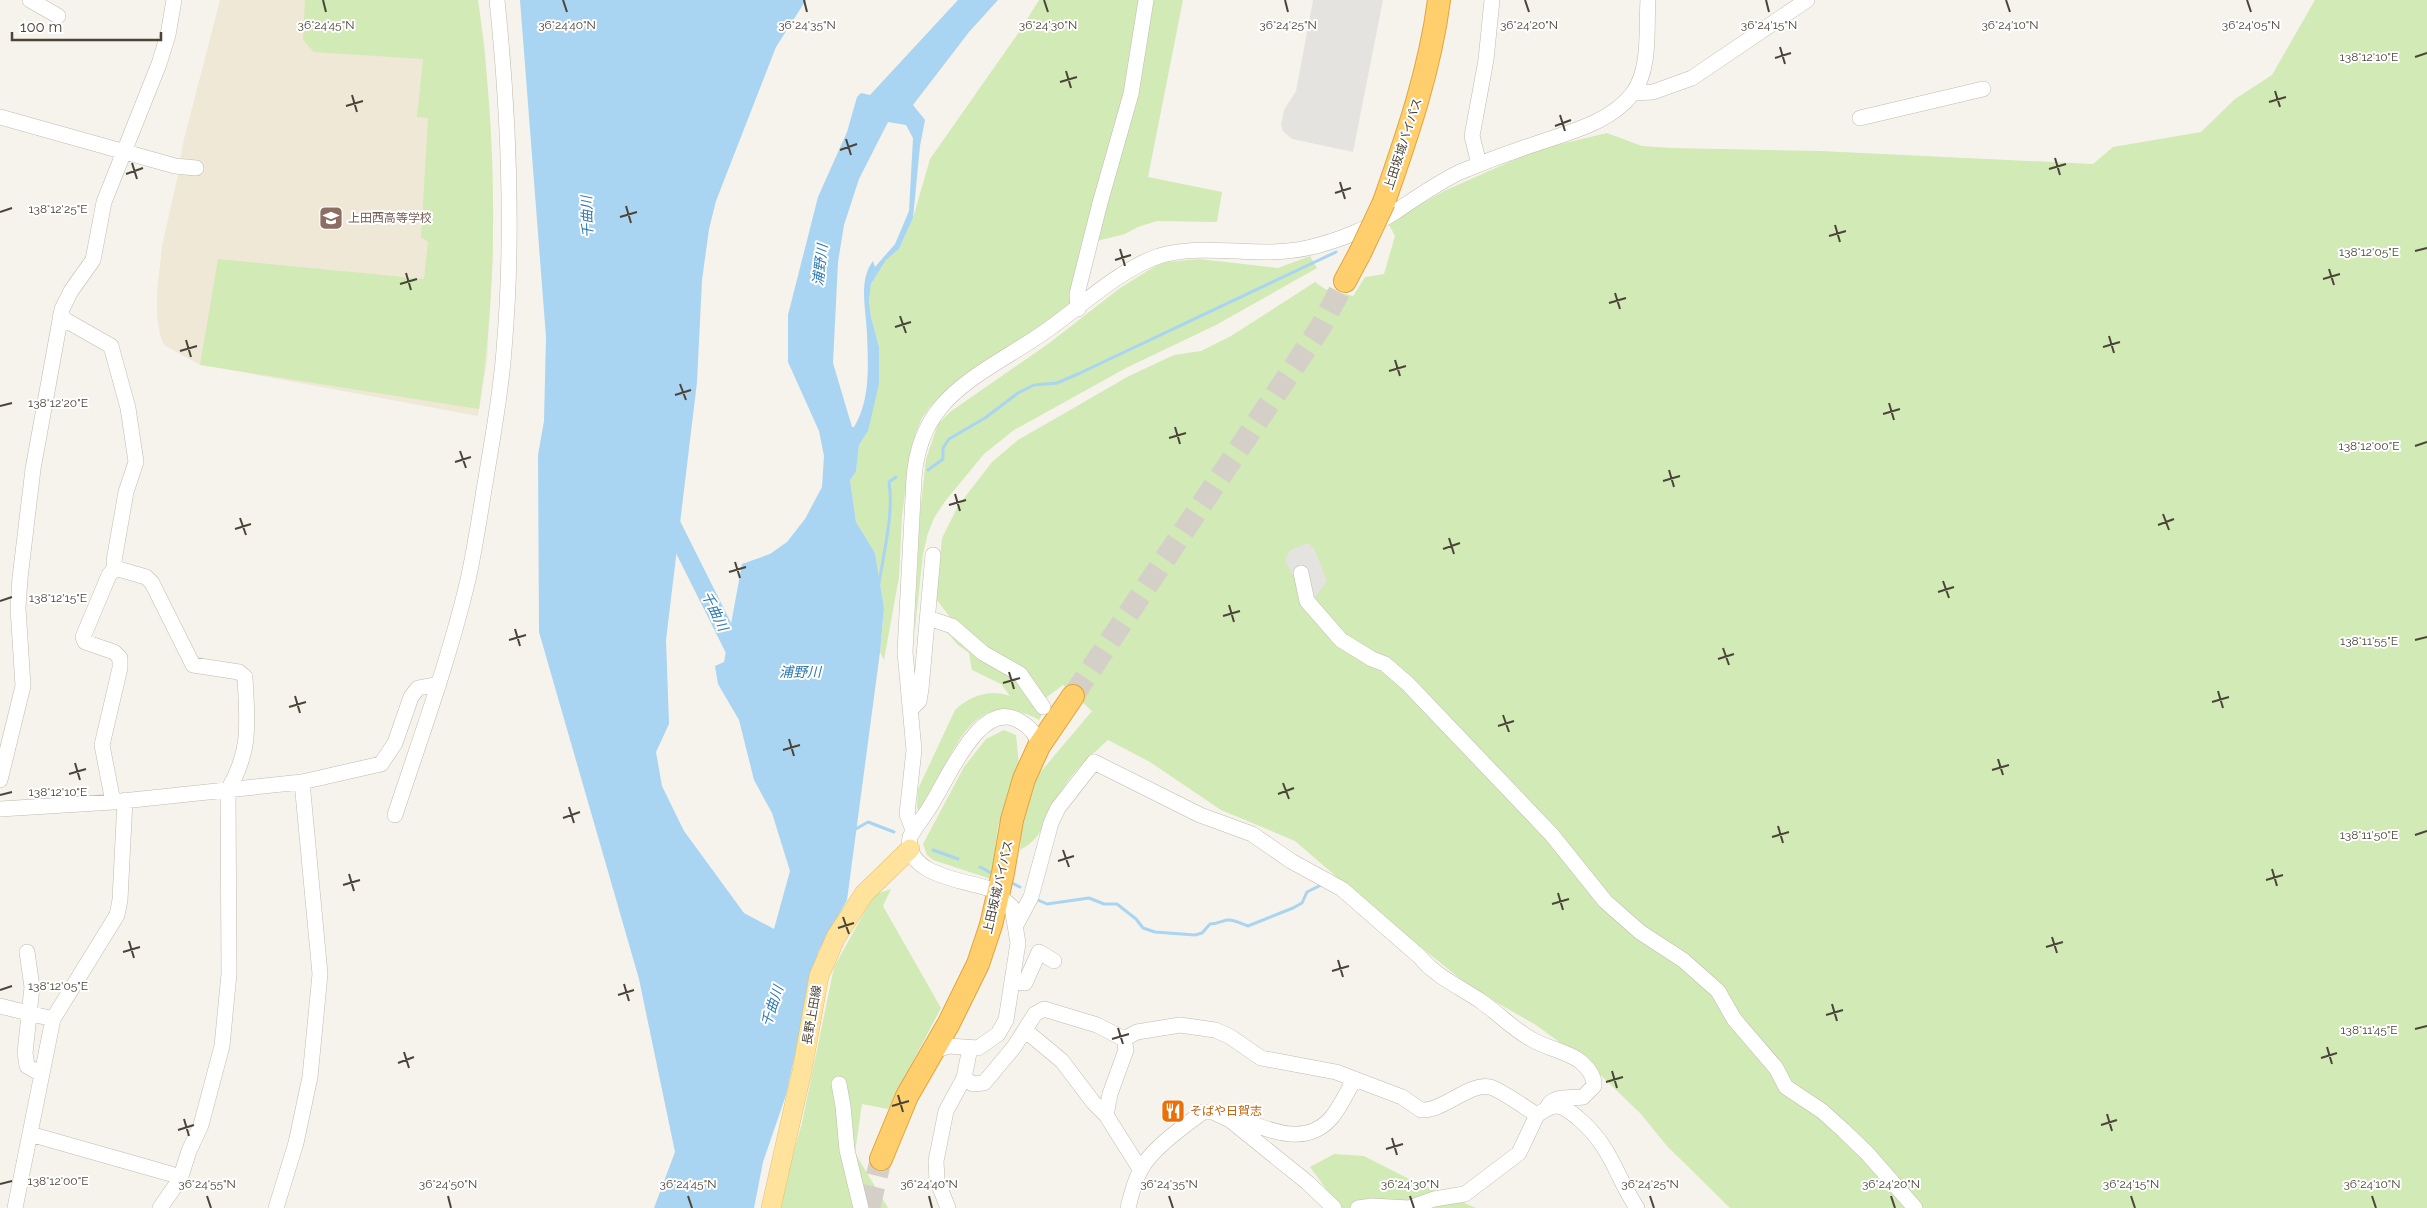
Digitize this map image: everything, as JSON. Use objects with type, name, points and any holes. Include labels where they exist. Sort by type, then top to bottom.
[{"type":"highway","name":"上田坂城バイパス","points":[[1346,281],[1384,202],[1415,114],[1436,24],[1439,0]]},
{"type":"highway","name":"上田坂城バイパス","points":[[881,1159],[907,1096],[949,1024],[978,964],[991,925],[1019,792],[1039,746],[1049,715],[1073,696]]},
{"type":"main road","name":"長野上田線","points":[[771,1208],[802,1072],[819,976],[836,938],[864,894],[910,849]]},
{"type":"street","points":[[30,0],[58,16]]},
{"type":"street","points":[[0,780],[23,686],[18,594],[33,469],[60,318],[71,292],[93,260],[104,202],[159,64],[168,34],[174,0]]},
{"type":"street","points":[[395,815],[439,684],[468,582],[496,414],[504,351],[509,273],[509,170],[502,54],[496,0]]},
{"type":"street","points":[[1078,309],[1077,294],[1100,203],[1131,94],[1146,0]]},
{"type":"street","points":[[1479,164],[1472,136],[1486,60],[1492,0]]},
{"type":"street","points":[[913,830],[907,814],[914,750],[905,652],[916,457],[921,439],[930,420],[954,393],[1078,309],[1138,265],[1160,256],[1198,250],[1290,251],[1319,245],[1378,222],[1437,184],[1479,164],[1589,124],[1622,105],[1633,93],[1642,71],[1648,0]]},
{"type":"street","points":[[1633,93],[1652,92],[1692,78],[1788,5],[1807,0]]},
{"type":"street","points":[[1860,118],[1983,89]]},
{"type":"street","points":[[0,117],[174,166],[196,168]]},
{"type":"street","points":[[60,318],[111,346],[128,408],[136,462],[121,515],[114,561],[115,568]]},
{"type":"street","points":[[911,709],[919,701],[922,689],[933,555]]},
{"type":"street","points":[[115,568],[146,577],[152,583],[193,665],[239,672],[245,677],[248,733],[236,777],[228,790],[228,974],[222,1046],[201,1126],[180,1179],[160,1208]]},
{"type":"street","points":[[15,1208],[53,1019],[117,915],[120,900],[119,801],[102,745],[120,668],[120,658],[114,652],[85,642],[83,637],[108,575],[115,568]]},
{"type":"street","points":[[1301,573],[1307,601],[1341,640],[1372,659],[1385,664],[1408,684],[1552,834],[1605,902],[1640,932],[1683,960],[1718,991],[1734,1020],[1776,1068],[1786,1087],[1822,1111],[1843,1130],[1867,1153],[1915,1208]]},
{"type":"street","points":[[928,618],[952,626],[983,652],[1020,674],[1049,715],[1048,726],[1025,724]]},
{"type":"street","points":[[0,809],[119,801],[302,782],[381,764],[394,743],[411,697],[418,688],[439,684]]},
{"type":"street","points":[[987,888],[929,870],[917,862],[909,844],[913,830],[932,804],[954,765],[980,728],[988,722],[1011,717],[1025,724],[1038,738],[1039,746]]},
{"type":"street","points":[[1016,925],[1030,897],[1051,823],[1058,808],[1094,762],[1200,815],[1252,834],[1291,860],[1342,889],[1428,967],[1484,1003],[1530,1039],[1572,1056],[1591,1072],[1595,1080],[1594,1086],[1583,1097],[1557,1098],[1549,1104],[1542,1112],[1519,1153],[1465,1194],[1434,1199],[1409,1208],[1372,1206],[1358,1208]]},
{"type":"street","points":[[276,1208],[296,1143],[310,1078],[319,983],[317,932],[302,782]]},
{"type":"street","points":[[933,1051],[949,1046],[978,1048],[987,1043],[1006,1020],[1018,943],[1012,907],[1003,899]]},
{"type":"street","points":[[27,952],[32,987],[25,1053],[27,1066],[41,1074]]},
{"type":"street","points":[[1013,982],[1026,983],[1038,952],[1054,961]]},
{"type":"street","points":[[0,1006],[53,1019]]},
{"type":"street","points":[[964,1078],[973,1084],[984,1083],[1026,1031],[1035,1014],[1044,1010],[1097,1024],[1124,1039]]},
{"type":"street","points":[[949,1024],[956,1041],[970,1048]]},
{"type":"street","points":[[1124,1039],[1150,1029],[1180,1025],[1215,1030],[1229,1036],[1261,1058],[1336,1072],[1402,1097],[1421,1110],[1426,1110],[1482,1087],[1491,1087],[1542,1112],[1558,1106],[1570,1112],[1594,1131],[1606,1147],[1637,1208]]},
{"type":"street","points":[[1026,1031],[1062,1061],[1093,1102],[1106,1115],[1140,1169]]},
{"type":"street","points":[[1106,1115],[1110,1094],[1126,1050],[1124,1039]]},
{"type":"street","points":[[948,1208],[937,1180],[936,1161],[946,1111],[964,1078],[970,1048]]},
{"type":"street","points":[[1230,1120],[1236,1118],[1276,1133],[1302,1136],[1314,1132],[1332,1117],[1354,1080]]},
{"type":"street","points":[[839,1084],[847,1150],[861,1208]]},
{"type":"street","points":[[1128,1208],[1132,1189],[1140,1169],[1152,1154],[1203,1112],[1213,1112],[1230,1120],[1308,1183],[1334,1208]]},
{"type":"street","points":[[30,1134],[171,1174],[180,1179]]},
{"type":"shaded area","name":"上田西高等学校","points":[[220,0],[478,0],[485,49],[493,191],[493,257],[487,361],[478,416],[198,364],[164,345],[160,335],[157,316],[157,293],[162,246],[178,175],[181,172],[184,161],[181,157],[183,143]]},
{"type":"shaded area","points":[[1313,0],[1383,0],[1353,152],[1292,139],[1283,131],[1281,125],[1284,110],[1296,91]]},
{"type":"shaded area","points":[[1308,543],[1314,548],[1327,581],[1314,599],[1298,585],[1285,560],[1290,550]]},
{"type":"green space","points":[[305,0],[478,0],[489,102],[493,205],[490,308],[479,409],[200,365],[218,259],[424,279],[428,242],[421,237],[428,118],[417,117],[423,59],[314,52],[303,40]]},
{"type":"green space","points":[[1039,0],[1183,0],[1148,177],[1222,192],[1217,222],[1157,221],[1138,227],[1125,234],[1097,241],[1075,301],[1033,334],[953,384],[930,407],[922,418],[916,432],[910,456],[902,516],[899,577],[884,660],[880,652],[884,608],[875,553],[856,522],[850,480],[856,472],[859,445],[868,431],[879,347],[871,317],[869,299],[871,284],[886,260],[899,249],[913,218],[930,159],[1019,32]]},
{"type":"green space","points":[[2315,0],[2427,0],[2427,1208],[1730,1208],[1667,1146],[1640,1113],[1588,1063],[1536,1025],[1473,989],[1382,916],[1295,841],[1221,810],[1150,762],[1108,740],[1072,776],[1062,790],[1043,829],[1029,844],[1020,850],[1022,821],[1033,781],[1092,711],[1063,685],[1043,700],[950,617],[936,599],[942,538],[958,506],[992,462],[1018,440],[1129,376],[1174,355],[1201,351],[1231,336],[1315,282],[1325,289],[1353,296],[1365,277],[1384,274],[1395,236],[1388,223],[1444,191],[1536,150],[1607,133],[1642,146],[1671,148],[1820,151],[2093,164],[2113,147],[2201,132],[2235,99],[2272,75]]},
{"type":"green space","points":[[1310,256],[1317,268],[1216,325],[1126,368],[1014,430],[984,454],[946,500],[934,518],[928,533],[923,554],[914,638],[920,513],[926,459],[938,424],[950,412],[1048,344],[1120,288],[1157,265],[1199,259],[1278,268]]},
{"type":"green space","points":[[943,628],[1008,670],[1044,711],[1039,720],[1014,711],[994,711],[977,720],[964,734],[952,752],[931,792],[919,810],[917,808],[918,789],[955,710],[974,697],[988,693],[1010,696],[1001,684],[972,670],[969,653],[958,645]]},
{"type":"green space","points":[[1004,730],[1016,735],[1019,764],[998,826],[991,879],[933,860],[927,855],[923,844],[964,767],[986,739]]},
{"type":"green space","points":[[891,889],[883,906],[941,1008],[888,1109],[862,1104],[855,1153],[888,1208],[778,1208],[802,1123],[834,967],[874,895]]},
{"type":"green space","points":[[1334,1154],[1364,1156],[1413,1181],[1476,1208],[1340,1208],[1310,1167]]},
{"type":"water","name":"浦野川","points":[[520,0],[806,0],[776,47],[716,201],[709,229],[702,280],[697,382],[666,640],[669,724],[656,752],[662,786],[684,831],[744,913],[774,929],[790,871],[772,813],[754,780],[739,720],[718,684],[715,666],[724,662],[742,564],[770,554],[787,542],[805,519],[822,487],[824,456],[819,431],[788,362],[788,315],[818,197],[847,132],[857,97],[861,93],[870,95],[958,0],[998,0],[969,32],[913,105],[925,120],[920,146],[913,218],[899,249],[886,260],[871,284],[869,300],[871,317],[879,347],[879,384],[868,431],[859,445],[856,472],[850,480],[856,522],[875,553],[884,608],[880,652],[847,900],[818,952],[786,1095],[763,1162],[754,1208],[654,1208],[675,1152],[639,979],[539,632],[538,455],[544,421],[546,337]],"holes":[[[888,122],[906,125],[913,138],[909,211],[895,244],[875,267],[873,261],[868,269],[864,286],[868,357],[866,393],[859,416],[854,427],[852,427],[833,363],[838,262],[844,225],[859,179]]]},
{"type":"waterway","points":[[928,470],[943,459],[943,448],[949,439],[985,418],[1018,393],[1034,385],[1057,383],[1078,374],[1336,252]]},
{"type":"waterway","points":[[879,583],[889,519],[889,482],[896,477]]},
{"type":"waterway","name":"千曲川","points":[[668,517],[739,659]]},
{"type":"waterway","points":[[854,830],[868,822],[894,832]]},
{"type":"waterway","points":[[933,850],[958,859]]},
{"type":"waterway","points":[[980,867],[995,875]]},
{"type":"waterway","points":[[1010,882],[1020,887]]},
{"type":"waterway","points":[[1038,900],[1047,904],[1089,898],[1104,904],[1117,904],[1136,919],[1143,928],[1155,932],[1195,935],[1202,933],[1210,924],[1227,920],[1248,926],[1302,903],[1307,892],[1323,884]]},
{"type":"tunnel","points":[[1073,696],[1320,328],[1345,281]]},
{"type":"tunnel","points":[[869,1208],[881,1159]]},
{"type":"place","name":"上田西高等学校","points":[[331,218]]},
{"type":"place","name":"そばや日賀志","points":[[1173,1111]]}]
